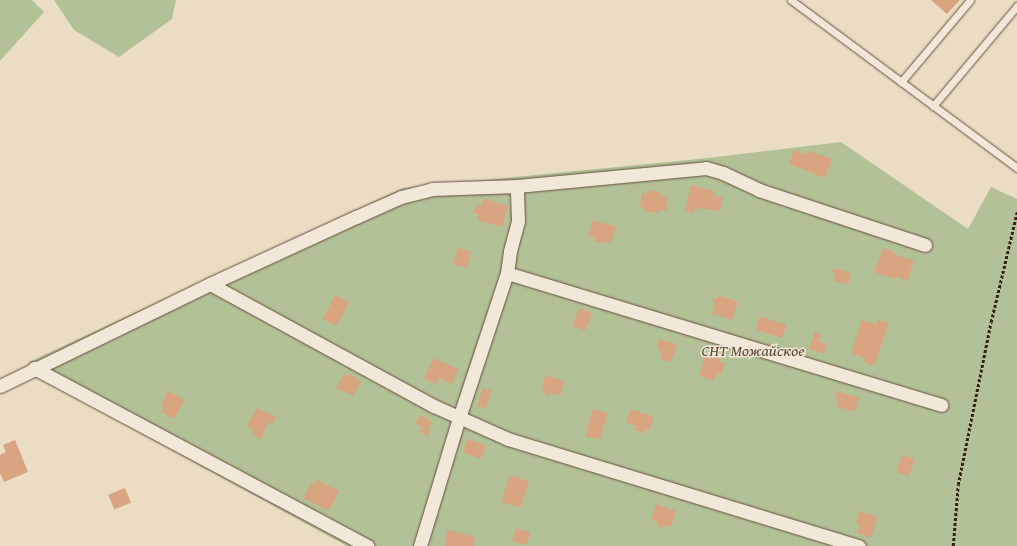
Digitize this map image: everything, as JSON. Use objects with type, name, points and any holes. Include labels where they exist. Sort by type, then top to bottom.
[{"type":"street","points":[[2,385],[34,368],[210,284],[401,197],[432,189],[518,186],[706,168],[723,173],[759,190],[925,245]]},
{"type":"street","points":[[420,546],[459,418],[507,273],[510,251],[518,220],[518,186]]},
{"type":"street","points":[[507,273],[942,405]]},
{"type":"street","points":[[210,284],[459,418],[508,439],[859,546]]},
{"type":"street","points":[[34,368],[367,546]]},
{"type":"lane","points":[[791,0],[1017,168]]},
{"type":"lane","points":[[901,82],[970,0]]},
{"type":"lane","points":[[933,106],[1017,6]]},
{"type":"path","points":[[953,546],[958,485],[991,322],[1017,212]]},
{"type":"green space","points":[[0,0],[32,0],[44,12],[0,61]]},
{"type":"green space","points":[[54,0],[176,0],[172,19],[119,57],[74,30]]},
{"type":"green space","name":"СНТ Можайское","points":[[841,142],[968,229],[991,187],[1017,199],[1017,546],[347,546],[36,376],[29,362],[403,188],[708,158]]},
{"type":"building","points":[[931,0],[960,0],[947,14]]},
{"type":"building","points":[[794,150],[807,155],[809,151],[832,159],[825,178],[789,164]]},
{"type":"building","points":[[691,185],[715,191],[714,196],[723,198],[720,211],[695,208],[694,214],[685,211]]},
{"type":"building","points":[[647,190],[661,192],[660,196],[668,197],[666,211],[659,210],[658,213],[644,211],[645,208],[640,207],[642,193],[647,194]]},
{"type":"building","points":[[484,198],[508,206],[502,227],[477,220],[478,214],[473,213],[476,205],[481,206]]},
{"type":"building","points":[[593,220],[616,227],[611,243],[604,241],[603,244],[594,241],[595,238],[588,236]]},
{"type":"building","points":[[458,248],[471,252],[466,268],[453,264]]},
{"type":"building","points":[[883,248],[895,252],[894,254],[914,261],[907,281],[895,276],[895,279],[874,272]]},
{"type":"building","points":[[834,268],[851,273],[848,285],[834,281],[836,274],[832,272]]},
{"type":"building","points":[[335,295],[349,302],[337,326],[323,319]]},
{"type":"building","points":[[718,295],[738,302],[732,320],[712,314],[715,303],[713,303],[714,298],[717,299]]},
{"type":"building","points":[[579,308],[592,313],[585,331],[572,326]]},
{"type":"building","points":[[760,316],[786,325],[782,338],[755,329]]},
{"type":"building","points":[[862,320],[877,324],[878,320],[889,323],[874,366],[864,362],[865,358],[851,353]]},
{"type":"building","points":[[815,332],[821,335],[819,342],[827,344],[824,354],[809,349]]},
{"type":"building","points":[[658,339],[677,344],[671,362],[660,359],[662,351],[658,350]]},
{"type":"building","points":[[706,354],[721,359],[720,362],[725,363],[721,375],[716,373],[714,381],[699,376]]},
{"type":"building","points":[[433,358],[458,369],[452,384],[439,378],[436,384],[424,379]]},
{"type":"building","points":[[344,374],[348,376],[349,374],[361,381],[353,396],[336,388]]},
{"type":"building","points":[[546,375],[565,382],[560,396],[551,393],[550,396],[544,394],[546,391],[541,389]]},
{"type":"building","points":[[483,388],[492,391],[486,409],[477,406]]},
{"type":"building","points":[[168,391],[185,400],[174,419],[161,412],[164,406],[161,405]]},
{"type":"building","points":[[837,391],[859,398],[855,412],[836,406],[838,401],[835,400]]},
{"type":"building","points":[[256,408],[275,416],[276,419],[274,423],[268,423],[261,439],[252,435],[254,430],[247,427]]},
{"type":"building","points":[[593,409],[607,413],[600,440],[585,436]]},
{"type":"building","points":[[630,409],[654,417],[650,430],[645,429],[644,434],[635,430],[636,426],[626,423]]},
{"type":"building","points":[[420,415],[432,422],[428,430],[431,432],[428,436],[420,432],[422,427],[415,423]]},
{"type":"building","points":[[468,439],[486,446],[481,459],[463,452]]},
{"type":"building","points":[[15,440],[28,472],[4,482],[0,473],[0,455],[6,452],[3,445]]},
{"type":"building","points":[[902,455],[914,459],[909,476],[896,472]]},
{"type":"building","points":[[510,475],[529,481],[520,508],[501,502]]},
{"type":"building","points":[[317,480],[339,491],[329,511],[303,498],[311,484],[314,485]]},
{"type":"building","points":[[125,488],[131,503],[114,510],[108,495]]},
{"type":"building","points":[[656,504],[676,511],[671,527],[664,524],[663,528],[657,526],[658,522],[651,520]]},
{"type":"building","points":[[860,511],[878,517],[871,537],[857,533],[860,525],[856,523]]},
{"type":"building","points":[[516,528],[530,532],[527,546],[512,541]]},
{"type":"building","points":[[451,530],[476,538],[473,546],[445,546],[447,532]]}]
